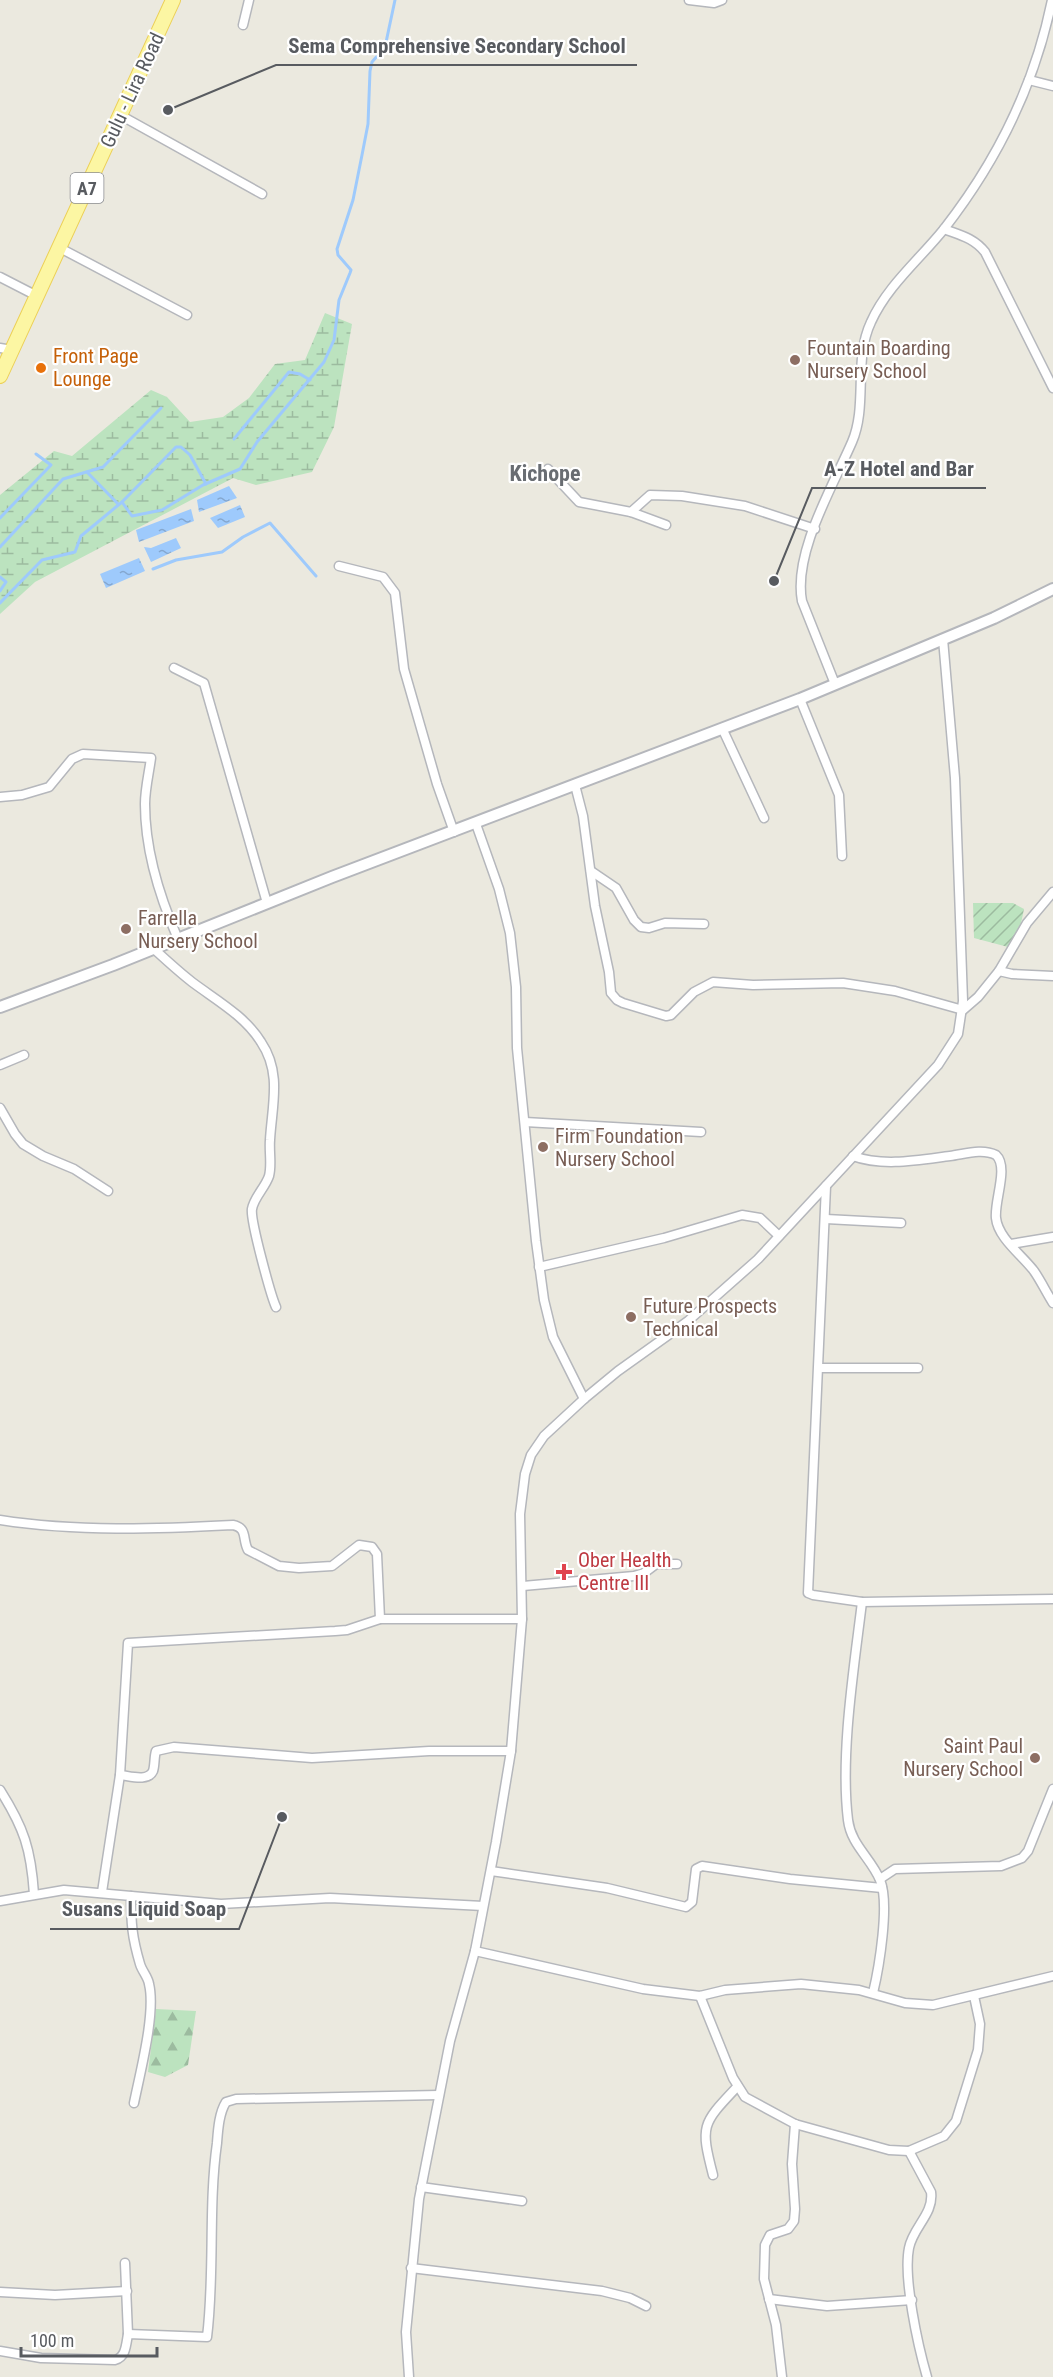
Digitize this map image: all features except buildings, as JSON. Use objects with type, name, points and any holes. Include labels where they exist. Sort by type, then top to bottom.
[{"type":"main road","name":"Gulu - Lira Road","points":[[0,376],[6,349],[37,296],[60,248],[173,0]]},
{"type":"street","points":[[243,26],[249,0]]},
{"type":"street","points":[[689,0],[714,3],[722,0]]},
{"type":"street","points":[[835,684],[802,601],[800,589],[806,551],[827,495],[856,433],[862,358],[871,322],[877,310],[944,229],[987,168],[1014,118],[1029,80],[1052,0]]},
{"type":"street","points":[[1029,80],[1053,86]]},
{"type":"street","points":[[120,115],[262,194]]},
{"type":"street","points":[[944,229],[968,237],[978,243],[985,252],[1053,388]]},
{"type":"street","points":[[60,248],[187,315]]},
{"type":"street","points":[[0,277],[37,296]]},
{"type":"street","points":[[548,469],[579,502],[632,512],[666,525]]},
{"type":"street","points":[[632,512],[650,495],[682,496],[745,506],[814,529]]},
{"type":"street","points":[[339,566],[383,577],[395,593],[404,669],[437,783],[454,832]]},
{"type":"street","points":[[0,1007],[800,699],[994,618],[1053,589]]},
{"type":"street","points":[[409,2377],[406,2332],[411,2268],[422,2187],[450,2041],[475,1951],[511,1751],[522,1619],[520,1514],[527,1466],[531,1455],[544,1436],[584,1399],[713,1301],[758,1259],[945,1057],[958,1034],[963,1010],[961,901],[954,754],[943,639]]},
{"type":"street","points":[[174,668],[204,683],[267,903]]},
{"type":"street","points":[[800,699],[839,795],[843,856]]},
{"type":"street","points":[[722,728],[764,818]]},
{"type":"street","points":[[0,797],[22,795],[49,787],[72,759],[83,754],[151,758],[145,805],[151,853],[163,904],[178,939]]},
{"type":"street","points":[[575,785],[583,816],[595,906],[609,972],[611,993],[617,1000],[666,1016],[671,1015],[694,992],[713,982],[753,985],[833,983],[885,989],[963,1010]]},
{"type":"street","points":[[476,824],[499,889],[510,933],[516,987],[517,1048],[544,1300],[553,1337],[584,1399]]},
{"type":"street","points":[[591,871],[616,888],[634,920],[641,927],[664,923],[704,924]]},
{"type":"street","points":[[963,1010],[978,997],[999,971],[1027,923],[1053,892]]},
{"type":"street","points":[[154,949],[189,980],[243,1021],[263,1044],[271,1063],[275,1090],[270,1134],[270,1170],[265,1186],[252,1210],[254,1230],[276,1307]]},
{"type":"street","points":[[999,971],[1053,976]]},
{"type":"street","points":[[0,1065],[24,1055]]},
{"type":"street","points":[[0,1108],[23,1144],[43,1156],[74,1169],[108,1191]]},
{"type":"street","points":[[525,1122],[701,1132]]},
{"type":"street","points":[[853,1156],[884,1161],[980,1152],[993,1153],[999,1158],[1002,1171],[996,1221],[1011,1244],[1039,1278],[1053,1302]]},
{"type":"street","points":[[826,1186],[807,1590],[809,1594],[862,1602],[1053,1599]]},
{"type":"street","points":[[539,1267],[664,1238],[742,1215],[760,1218],[779,1236]]},
{"type":"street","points":[[826,1219],[901,1223]]},
{"type":"street","points":[[1011,1244],[1053,1237]]},
{"type":"street","points":[[819,1368],[918,1368]]},
{"type":"street","points":[[0,1520],[100,1529],[233,1525],[241,1527],[244,1531],[248,1550],[285,1567],[332,1566],[354,1547],[364,1545],[372,1547],[377,1554],[380,1619]]},
{"type":"street","points":[[523,1586],[634,1576],[644,1573],[656,1564],[677,1564]]},
{"type":"street","points":[[862,1602],[849,1730],[848,1818],[856,1844],[881,1884],[883,1919],[880,1958],[873,1993]]},
{"type":"street","points":[[102,1892],[120,1775],[128,1642],[347,1630],[380,1619],[522,1619]]},
{"type":"street","points":[[120,1775],[147,1777],[152,1772],[156,1751],[174,1748],[312,1758],[429,1751],[511,1751]]},
{"type":"street","points":[[881,1884],[895,1869],[990,1867],[1012,1864],[1028,1851],[1053,1789]]},
{"type":"street","points":[[0,1790],[17,1818],[28,1844],[33,1894]]},
{"type":"street","points":[[491,1871],[607,1888],[686,1906],[692,1902],[696,1869],[702,1866],[790,1879],[881,1884]]},
{"type":"street","points":[[0,1900],[64,1890],[222,1904],[330,1898],[483,1905]]},
{"type":"street","points":[[131,1896],[130,1928],[141,1968],[149,1983],[151,1997],[144,2057],[134,2103]]},
{"type":"street","points":[[475,1951],[643,1989],[700,1996],[725,1990],[793,1984],[837,1987],[873,1993],[895,2001],[933,2005],[1053,1976]]},
{"type":"street","points":[[700,1996],[737,2087],[753,2103],[795,2124],[888,2150],[909,2151],[944,2136],[956,2121],[978,2050],[980,2024],[974,1996]]},
{"type":"street","points":[[713,2175],[704,2140],[705,2129],[710,2118],[737,2087]]},
{"type":"street","points":[[128,2334],[207,2337],[211,2297],[210,2234],[214,2158],[220,2118],[226,2102],[236,2099],[439,2094]]},
{"type":"street","points":[[782,2377],[776,2325],[764,2279],[765,2241],[770,2235],[790,2227],[795,2216],[792,2164],[795,2124]]},
{"type":"street","points":[[909,2151],[931,2192],[932,2199],[928,2211],[915,2231],[909,2251],[908,2274],[927,2377]]},
{"type":"street","points":[[422,2187],[522,2201]]},
{"type":"street","points":[[0,2351],[41,2358],[115,2360],[121,2358],[128,2334],[125,2263]]},
{"type":"street","points":[[411,2268],[594,2289],[630,2298],[646,2306]]},
{"type":"street","points":[[0,2292],[56,2295],[127,2291]]},
{"type":"street","points":[[769,2299],[827,2306],[912,2300]]},
{"type":"green space","points":[[325,313],[352,324],[334,427],[312,472],[256,485],[233,478],[35,582],[0,614],[0,495],[54,451],[72,456],[151,390],[167,397],[190,422],[223,417],[249,398],[275,364],[305,360]]},
{"type":"green space","points":[[973,903],[1013,903],[1024,909],[1019,933],[1008,947],[974,938]]},
{"type":"green space","points":[[156,2009],[196,2011],[188,2065],[165,2077],[148,2072]]},
{"type":"water","points":[[229,486],[237,498],[199,512],[197,500]]},
{"type":"water","points":[[240,505],[245,517],[218,528],[210,518]]},
{"type":"water","points":[[191,509],[194,521],[139,542],[136,530]]},
{"type":"water","points":[[176,538],[181,548],[151,562],[144,547],[151,548]]},
{"type":"water","points":[[139,558],[145,571],[106,588],[100,574]]},
{"type":"waterway","points":[[0,603],[42,560],[75,552],[81,536],[122,502],[132,516],[162,510],[203,485],[240,469],[257,442],[324,362],[334,340],[339,300],[351,270],[338,255],[337,249],[353,200],[368,124],[370,71],[372,62],[385,47],[395,0]]},
{"type":"waterway","points":[[234,439],[289,372],[300,374],[310,380]]},
{"type":"waterway","points":[[0,547],[63,479],[103,467],[161,408]]},
{"type":"waterway","points":[[122,502],[176,447],[181,447],[190,455],[206,484]]},
{"type":"waterway","points":[[0,518],[51,465],[36,454]]},
{"type":"waterway","points":[[87,472],[118,504]]},
{"type":"waterway","points":[[153,569],[176,560],[222,552],[243,537],[270,523],[316,576]]},
{"type":"waterway","points":[[0,577],[6,582],[0,591]]},
{"type":"place","name":"Sema Comprehensive Secondary School","points":[[168,110]]},
{"type":"place","name":"Fountain Boarding Nursery School","points":[[795,360]]},
{"type":"place","name":"Front Page Lounge","points":[[41,368]]},
{"type":"place","name":"A-Z Hotel and Bar","points":[[774,581]]},
{"type":"place","name":"Farrella Nursery School","points":[[126,929]]},
{"type":"place","name":"Firm Foundation Nursery School","points":[[543,1147]]},
{"type":"place","name":"Future Prospects Technical","points":[[631,1317]]},
{"type":"place","name":"Ober Health Centre III","points":[[564,1572]]},
{"type":"place","name":"Saint Paul Nursery School","points":[[1035,1758]]},
{"type":"place","name":"Susans Liquid Soap","points":[[282,1817]]},
{"type":"district","name":"Kichope","points":[[545,473]]}]
